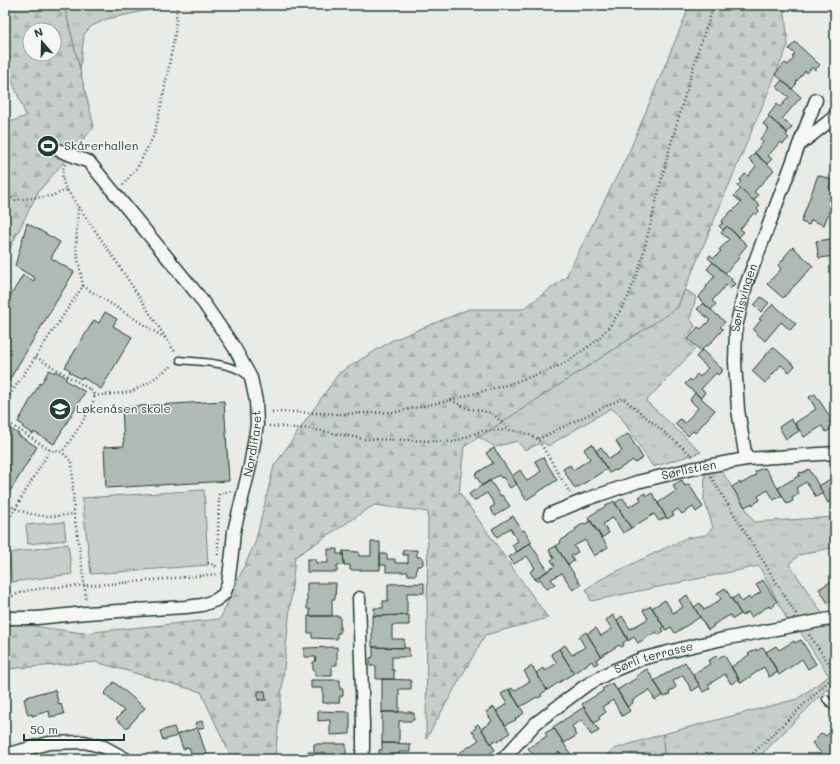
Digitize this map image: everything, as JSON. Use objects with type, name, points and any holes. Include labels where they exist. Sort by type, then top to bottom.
[{"type":"street","name":"Sørlisvingen","points":[[746,459],[738,410],[735,362],[736,327],[746,285],[816,100]]},
{"type":"street","points":[[799,145],[835,115]]},
{"type":"street","name":"Nordlifaret","points":[[5,618],[37,618],[202,605],[216,600],[224,594],[228,584],[234,531],[250,466],[257,425],[256,394],[252,378],[234,347],[198,295],[89,162],[52,148]]},
{"type":"street","name":"Sørlistien","points":[[550,514],[587,498],[637,482],[691,468],[746,459],[835,453]]},
{"type":"street","points":[[358,598],[363,724],[361,759]]},
{"type":"street","name":"Sørli terrasse","points":[[503,759],[536,723],[585,686],[610,672],[641,659],[684,648],[723,639],[835,618]]},
{"type":"street","points":[[5,755],[49,743],[84,742],[104,747],[126,759]]},
{"type":"lane","points":[[180,360],[229,366],[240,369],[252,378]]},
{"type":"lane","points":[[826,699],[835,708]]},
{"type":"path","points":[[116,194],[138,166],[154,135],[175,34],[177,5]]},
{"type":"path","points":[[257,412],[338,414],[396,412],[451,400],[508,384],[558,366],[568,361],[595,342],[618,316],[628,297],[640,266],[668,154],[698,51],[714,5]]},
{"type":"path","points":[[70,154],[63,167],[62,173],[62,180],[67,190],[116,261],[180,360],[148,382],[130,392],[94,396]]},
{"type":"path","points":[[5,193],[15,200],[50,196],[67,190]]},
{"type":"path","points":[[5,402],[83,286],[76,248],[78,205]]},
{"type":"path","points":[[83,286],[167,339]]},
{"type":"path","points":[[36,357],[91,390],[94,396],[94,401],[91,407],[62,452]]},
{"type":"path","points":[[451,400],[466,408],[492,413],[509,430]]},
{"type":"path","points":[[5,421],[50,450],[62,452],[72,462],[74,514],[84,585],[86,613]]},
{"type":"path","points":[[257,425],[312,429],[364,439],[454,442],[481,431],[509,430],[525,433],[538,439],[576,503]]},
{"type":"path","points":[[5,526],[50,450]]},
{"type":"path","points":[[5,503],[15,509],[48,517],[74,514]]},
{"type":"path","points":[[208,563],[218,568]]},
{"type":"path","points":[[5,599],[26,591],[45,588],[198,577],[219,574]]},
{"type":"path","points":[[747,759],[835,674],[802,624]]},
{"type":"green space","points":[[5,5],[64,5],[94,127],[38,192],[5,258],[5,124],[26,116],[5,62]]},
{"type":"green space","points":[[64,5],[172,5],[107,19],[92,26],[84,34],[80,70]]},
{"type":"green space","points":[[690,5],[784,5],[788,45],[677,308],[464,447],[459,492],[548,618],[485,635],[426,739],[428,512],[374,505],[295,557],[275,759],[232,759],[201,692],[96,662],[5,669],[5,622],[83,633],[220,619],[255,543],[274,466],[339,373],[391,341],[469,309],[523,309],[566,277],[629,152]]},
{"type":"green space","points":[[685,289],[696,297],[690,319],[695,326],[685,339],[695,349],[646,401],[701,452],[653,467],[621,417],[611,408],[548,446],[543,442],[525,450],[517,441],[495,447],[479,437],[677,308]]},
{"type":"green space","points":[[721,470],[754,522],[835,517],[835,547],[799,555],[789,564],[824,616],[788,621],[759,566],[591,601],[586,589],[603,578],[686,538],[706,535],[713,527],[704,499],[705,474]]},
{"type":"green space","points":[[204,490],[208,565],[91,574],[82,498]]},
{"type":"green space","points":[[64,522],[66,540],[28,544],[26,525]]},
{"type":"green space","points":[[68,544],[72,574],[12,582],[9,553]]},
{"type":"green space","points":[[832,626],[835,631],[835,688],[826,690],[761,755],[761,759],[664,759],[663,734],[797,699],[829,676],[800,631]]},
{"type":"green space","points":[[663,734],[664,759],[658,759],[648,752],[635,759],[601,759],[614,749]]},
{"type":"building","points":[[795,42],[820,65],[815,70],[812,67],[807,73],[805,71],[792,89],[775,74],[785,63],[788,65],[794,58],[792,57],[795,54],[789,49]]},
{"type":"building","points":[[782,80],[801,97],[782,119],[792,127],[787,133],[768,116],[777,104],[780,107],[789,97],[776,87]]},
{"type":"building","points":[[769,117],[788,133],[786,135],[789,138],[783,144],[780,142],[768,156],[772,159],[767,164],[754,153],[763,142],[760,139],[769,129],[763,124]]},
{"type":"building","points":[[755,153],[774,170],[754,192],[758,195],[754,201],[737,186],[745,174],[748,176],[756,166],[749,159]]},
{"type":"building","points":[[818,175],[832,180],[829,188],[835,190],[835,196],[824,225],[811,220],[809,225],[801,222]]},
{"type":"building","points":[[741,189],[760,206],[757,209],[759,211],[756,215],[754,213],[740,229],[744,232],[739,237],[727,226],[723,230],[719,226],[723,223],[721,222],[732,210],[733,211],[741,202],[734,196]]},
{"type":"building","points":[[27,223],[60,242],[51,258],[74,272],[5,387],[5,305],[23,275],[34,281],[35,278],[15,266]]},
{"type":"building","points":[[727,226],[747,245],[738,256],[740,257],[725,273],[708,258],[710,255],[714,258],[729,239],[721,233]]},
{"type":"building","points":[[832,239],[835,256],[819,258],[816,241]]},
{"type":"building","points":[[793,247],[813,266],[783,298],[767,284],[781,269],[778,265]]},
{"type":"building","points":[[713,262],[732,279],[731,280],[735,284],[730,289],[726,285],[712,301],[716,304],[711,310],[698,298],[715,276],[707,269]]},
{"type":"building","points":[[835,285],[835,306],[832,286]]},
{"type":"building","points":[[761,297],[769,303],[761,312],[754,305]]},
{"type":"building","points":[[703,303],[725,322],[720,327],[723,329],[708,346],[706,345],[701,351],[688,339],[698,327],[701,329],[710,320],[697,309]]},
{"type":"building","points":[[773,304],[796,324],[790,330],[781,322],[765,341],[753,330],[761,320],[759,319]]},
{"type":"building","points":[[105,312],[117,319],[113,326],[132,337],[101,389],[82,377],[81,379],[69,372],[70,370],[65,367],[94,320],[99,323]]},
{"type":"building","points":[[773,347],[795,366],[789,372],[781,365],[765,383],[752,371]]},
{"type":"building","points":[[702,350],[723,370],[718,375],[716,373],[701,389],[705,392],[701,398],[685,384],[690,379],[692,381],[697,374],[700,377],[708,368],[696,357]]},
{"type":"building","points":[[49,370],[54,373],[55,371],[67,378],[65,380],[85,392],[54,444],[34,432],[33,434],[22,427],[23,425],[18,422]]},
{"type":"building","points":[[695,393],[715,410],[695,433],[693,431],[688,436],[675,424],[680,419],[685,423],[698,408],[690,400]]},
{"type":"building","points":[[815,394],[832,420],[829,421],[833,428],[826,432],[822,426],[804,437],[795,423],[816,409],[809,397]]},
{"type":"building","points":[[224,401],[229,481],[106,488],[104,447],[124,446],[122,407]]},
{"type":"building","points":[[791,419],[799,431],[786,439],[779,427]]},
{"type":"building","points":[[5,427],[19,434],[18,435],[37,447],[6,498],[5,498]]},
{"type":"building","points":[[628,434],[643,458],[635,463],[633,460],[616,471],[615,470],[609,473],[596,451],[601,447],[609,459],[622,451],[616,441]]},
{"type":"building","points":[[592,444],[607,469],[575,489],[563,469],[570,465],[573,470],[590,459],[584,449]]},
{"type":"building","points":[[494,448],[517,484],[510,488],[503,477],[501,478],[499,475],[482,486],[475,474],[493,463],[486,453]]},
{"type":"building","points":[[543,457],[557,480],[526,500],[512,476],[520,470],[527,481],[531,479],[541,471],[535,461]]},
{"type":"building","points":[[765,468],[782,495],[774,500],[768,490],[758,496],[760,500],[745,507],[732,487],[740,482],[741,484],[756,475],[755,472]]},
{"type":"building","points":[[809,469],[823,493],[816,497],[806,482],[796,488],[799,494],[792,498],[793,501],[787,504],[778,488],[800,475],[799,473]]},
{"type":"building","points":[[835,476],[835,498],[828,503],[819,486]]},
{"type":"building","points":[[490,480],[500,496],[502,495],[510,506],[495,516],[490,508],[495,505],[487,493],[474,501],[469,494]]},
{"type":"building","points":[[682,480],[685,486],[689,484],[703,507],[696,512],[693,507],[682,514],[678,509],[672,513],[674,515],[667,519],[658,503],[676,491],[673,485]]},
{"type":"building","points":[[645,493],[647,496],[652,493],[666,517],[659,521],[654,514],[631,528],[615,503],[623,498],[629,507],[641,500],[639,497]]},
{"type":"building","points":[[614,501],[631,528],[623,533],[613,517],[603,524],[609,533],[601,538],[588,517]]},
{"type":"building","points":[[513,516],[522,531],[524,530],[532,542],[517,552],[512,545],[518,541],[510,528],[497,537],[492,529]]},
{"type":"building","points":[[591,521],[608,547],[594,556],[585,540],[574,546],[578,552],[571,556],[574,561],[568,565],[556,546],[561,543],[560,541],[576,531],[575,529],[584,523],[585,524]]},
{"type":"building","points":[[371,542],[380,542],[380,570],[350,570],[350,565],[344,565],[343,551],[359,552],[359,556],[371,556]]},
{"type":"building","points":[[530,543],[548,571],[535,579],[530,572],[535,568],[527,556],[514,564],[509,557]]},
{"type":"building","points":[[556,546],[581,585],[573,590],[562,573],[551,579],[555,584],[547,589],[540,579],[537,581],[535,579],[555,566],[551,560],[554,558],[549,550]]},
{"type":"building","points":[[328,549],[337,549],[337,554],[343,554],[343,551],[344,565],[337,565],[337,572],[307,572],[307,559],[316,559],[316,563],[328,563]]},
{"type":"building","points":[[403,550],[417,550],[417,557],[421,557],[423,559],[423,564],[421,566],[417,566],[416,575],[408,575],[408,572],[386,572],[386,565],[380,565],[380,554],[387,554],[387,559],[395,559],[395,563],[408,563],[408,555],[403,555]]},
{"type":"building","points":[[835,579],[835,599],[828,603],[819,589]]},
{"type":"building","points":[[763,580],[777,602],[770,608],[769,606],[751,617],[748,612],[742,616],[732,599],[738,595],[742,602],[749,597],[750,599],[761,592],[756,585]]},
{"type":"building","points":[[307,583],[336,583],[335,599],[332,599],[332,616],[310,616],[310,609],[307,609]]},
{"type":"building","points":[[424,583],[424,593],[407,593],[407,615],[374,616],[374,608],[383,608],[383,601],[388,601],[388,584]]},
{"type":"building","points":[[725,588],[741,614],[733,619],[730,615],[713,625],[714,626],[708,630],[694,607],[700,603],[704,610],[711,606],[721,599],[717,593]]},
{"type":"building","points":[[687,595],[700,617],[675,633],[671,627],[666,630],[652,608],[665,600],[673,613],[683,607],[679,600]]},
{"type":"building","points":[[651,606],[664,627],[662,628],[664,631],[658,635],[656,632],[638,643],[634,637],[628,641],[617,620],[622,616],[630,629],[648,619],[643,610]]},
{"type":"building","points":[[409,615],[409,625],[392,625],[392,639],[404,639],[404,648],[372,647],[372,616]]},
{"type":"building","points":[[613,615],[628,639],[621,647],[619,645],[601,656],[587,634],[596,628],[601,636],[612,629],[606,620]]},
{"type":"building","points":[[308,616],[340,616],[340,633],[337,633],[337,639],[312,638],[312,633],[308,633]]},
{"type":"building","points":[[586,632],[601,656],[596,660],[598,663],[594,665],[592,661],[574,673],[559,649],[565,645],[572,655],[585,647],[579,637]]},
{"type":"building","points":[[801,640],[816,664],[808,669],[802,659],[779,675],[766,652],[776,646],[779,650],[794,641],[795,643]]},
{"type":"building","points":[[337,647],[337,665],[332,665],[332,676],[315,676],[313,662],[315,662],[316,657],[304,657],[304,648]]},
{"type":"building","points":[[373,647],[409,648],[409,657],[392,657],[394,679],[376,679],[376,666],[370,666],[370,658],[373,657]]},
{"type":"building","points":[[763,647],[778,672],[769,677],[764,667],[741,683],[731,667],[756,649],[757,651]]},
{"type":"building","points":[[559,649],[574,673],[547,690],[536,673],[543,668],[545,671],[557,663],[551,654]]},
{"type":"building","points":[[724,655],[739,679],[731,684],[725,674],[708,685],[710,688],[703,692],[693,674],[710,664],[708,661],[716,656],[718,658]]},
{"type":"building","points":[[685,662],[700,686],[692,691],[683,675],[673,681],[676,687],[669,692],[670,694],[664,697],[654,681]]},
{"type":"building","points":[[532,666],[547,690],[541,694],[542,696],[537,697],[520,707],[509,690],[512,688],[514,691],[530,681],[524,671]]},
{"type":"building","points":[[647,669],[663,695],[655,700],[649,690],[632,701],[633,703],[627,707],[617,690],[637,678],[636,676]]},
{"type":"building","points":[[382,679],[411,680],[411,689],[399,689],[399,712],[382,712]]},
{"type":"building","points":[[311,680],[340,680],[340,689],[343,689],[343,696],[340,696],[339,703],[323,703],[323,688],[311,688]]},
{"type":"building","points":[[114,682],[145,708],[127,728],[116,719],[124,711],[104,694]]},
{"type":"building","points":[[612,683],[630,711],[622,716],[613,700],[602,707],[606,712],[594,723],[582,704],[603,691],[602,689]]},
{"type":"building","points":[[509,689],[524,713],[515,719],[516,720],[505,725],[496,711],[507,704],[501,694]]},
{"type":"building","points":[[55,690],[59,705],[61,704],[64,714],[50,717],[49,711],[32,716],[32,714],[28,715],[24,699],[43,692]]},
{"type":"building","points":[[258,691],[265,691],[266,700],[258,700]]},
{"type":"building","points":[[494,707],[510,733],[497,742],[495,740],[491,743],[481,729],[492,721],[486,712]]},
{"type":"building","points":[[584,707],[599,731],[591,735],[582,720],[572,726],[576,736],[564,743],[553,727]]},
{"type":"building","points":[[318,711],[350,712],[350,734],[330,735],[330,720],[318,721]]},
{"type":"building","points":[[382,712],[414,713],[414,720],[399,721],[399,743],[382,743]]},
{"type":"building","points":[[202,721],[204,727],[198,729],[208,759],[193,759],[189,747],[183,749],[178,734],[197,728],[195,723]]},
{"type":"building","points":[[478,724],[495,750],[489,754],[491,757],[488,759],[462,759],[458,754],[479,740],[472,731]]},
{"type":"building","points":[[174,727],[177,736],[163,740],[160,731]]},
{"type":"building","points":[[835,727],[835,753],[827,759],[812,743],[822,733],[826,736]]},
{"type":"building","points":[[554,728],[573,758],[563,759],[559,752],[555,755],[558,759],[536,759],[528,748],[547,736],[545,733]]},
{"type":"building","points":[[382,743],[410,744],[410,752],[399,752],[399,759],[382,759],[382,756],[379,756],[379,750],[382,750]]},
{"type":"building","points":[[314,744],[346,744],[346,759],[326,759],[326,753],[315,753],[315,758],[307,758],[307,752],[314,752]]},
{"type":"place","name":"Skårerhallen","points":[[48,146]]},
{"type":"place","name":"Løkenåsen skole","points":[[60,409]]}]
